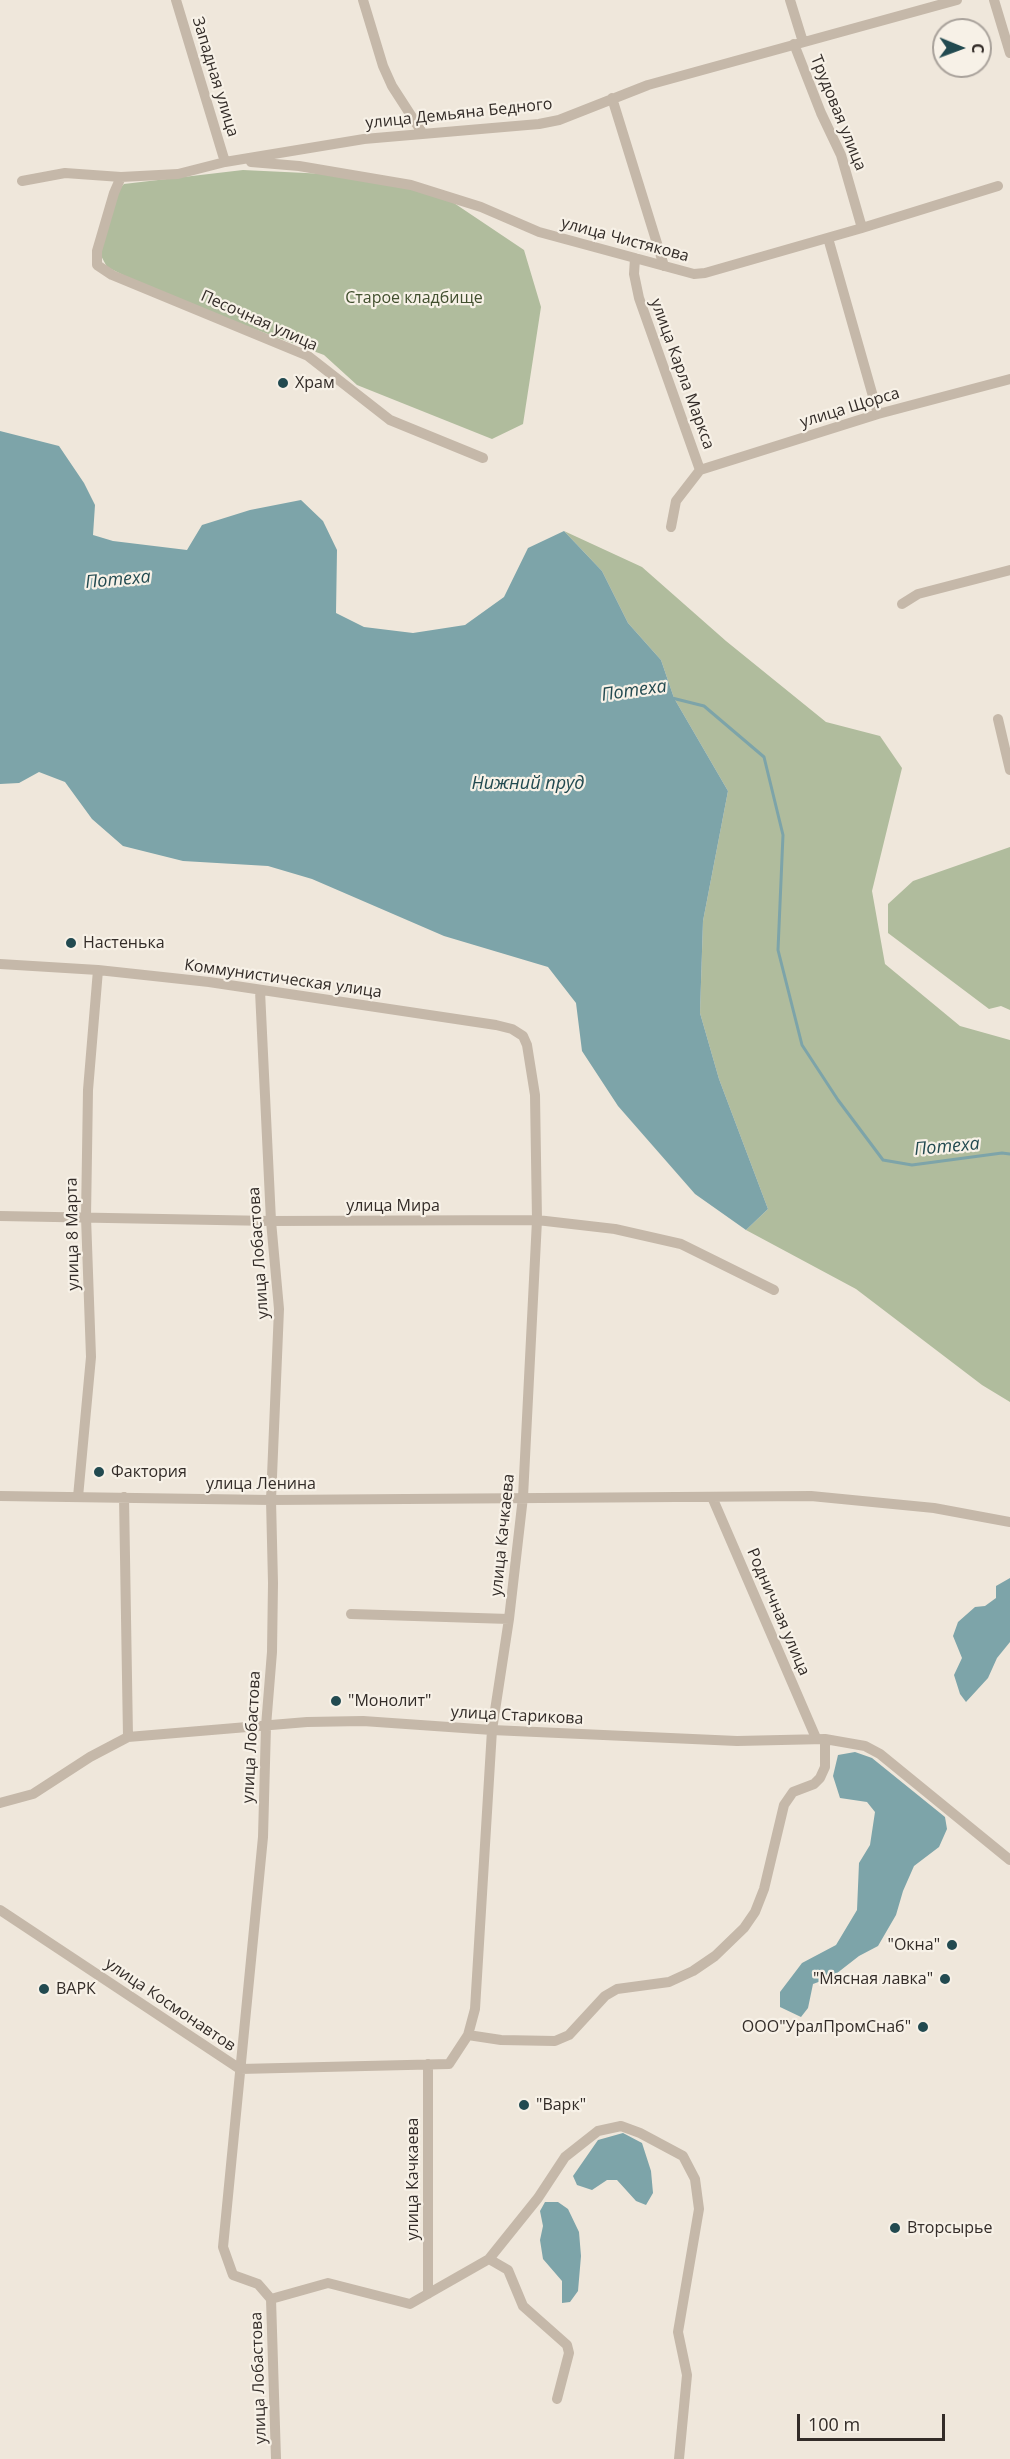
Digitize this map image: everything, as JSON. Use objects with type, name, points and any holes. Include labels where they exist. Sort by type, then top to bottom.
[{"type":"street","name":"Западная улица","points":[[176,0],[225,162]]},
{"type":"street","points":[[363,0],[383,66],[392,86],[423,134]]},
{"type":"street","name":"Трудовая улица","points":[[790,0],[798,43],[821,113],[841,155],[862,228]]},
{"type":"street","name":"улица Демьяна Бедного","points":[[22,181],[65,173],[122,177],[178,174],[225,162],[364,139],[539,124],[559,120],[648,85],[957,0]]},
{"type":"street","points":[[994,0],[1010,53]]},
{"type":"street","points":[[612,98],[664,266]]},
{"type":"street","name":"улица Чистякова","points":[[242,160],[299,166],[411,185],[481,207],[539,232],[694,274],[705,273],[828,238],[998,186]]},
{"type":"street","name":"Песочная улица","points":[[122,177],[114,193],[96,250],[97,265],[112,275],[308,356],[390,420],[483,458]]},
{"type":"street","points":[[828,238],[878,414]]},
{"type":"street","name":"улица Карла Маркса","points":[[635,258],[634,274],[639,298],[700,470],[676,501],[672,527]]},
{"type":"street","name":"улица Щорса","points":[[700,470],[878,414],[1010,379]]},
{"type":"street","points":[[902,604],[918,594],[1010,570]]},
{"type":"street","points":[[998,719],[1010,770]]},
{"type":"street","name":"Коммунистическая улица","points":[[0,964],[98,970],[209,982],[496,1025],[512,1029],[523,1036]]},
{"type":"street","name":"улица 8 Марта","points":[[78,1497],[91,1357],[86,1217],[88,1090],[98,970]]},
{"type":"street","name":"улица Лобастова","points":[[260,991],[271,1221],[279,1310],[271,1500],[272,1652],[266,1726],[263,1837],[223,2247],[233,2275],[258,2284],[271,2300],[276,2459]]},
{"type":"street","name":"улица Качкаева","points":[[449,2064],[468,2035],[475,2009],[492,1730],[509,1619],[523,1497],[537,1220],[535,1095],[527,1045],[523,1036]]},
{"type":"street","name":"улица Мира","points":[[0,1216],[271,1221],[537,1220],[615,1229],[681,1245],[774,1290]]},
{"type":"street","name":"улица Ленина","points":[[0,1496],[271,1500],[811,1496],[934,1508],[1004,1521]]},
{"type":"street","points":[[124,1497],[128,1737]]},
{"type":"street","name":"Родничная улица","points":[[712,1497],[820,1738]]},
{"type":"street","points":[[351,1614],[509,1619]]},
{"type":"street","name":"улица Старикова","points":[[0,1803],[33,1794],[90,1757],[128,1737],[307,1722],[363,1721],[492,1730],[737,1741],[820,1738],[865,1746],[880,1754],[1010,1860]]},
{"type":"street","points":[[468,2035],[501,2040],[555,2041],[569,2035],[605,1996],[617,1989],[669,1982],[693,1971],[715,1956],[744,1928],[754,1912],[764,1889],[784,1805],[793,1792],[814,1784],[820,1778],[825,1767],[820,1738]]},
{"type":"street","name":"улица Космонавтов","points":[[0,1910],[240,2069],[449,2064]]},
{"type":"street","name":"улица Качкаева","points":[[428,2064],[428,2294]]},
{"type":"street","points":[[271,2300],[328,2283],[410,2304],[489,2259],[538,2198],[566,2157],[598,2131],[621,2126],[640,2133],[683,2156],[695,2180],[699,2208],[678,2332],[687,2374],[679,2459]]},
{"type":"street","points":[[489,2259],[508,2270],[523,2306],[567,2345],[569,2353],[557,2399]]},
{"type":"green space","name":"Старое кладбище","points":[[243,170],[347,175],[445,197],[524,250],[541,307],[523,424],[492,439],[357,385],[324,355],[163,295],[107,267],[99,252],[119,189],[124,184]]},
{"type":"green space","points":[[564,531],[642,567],[726,641],[826,722],[880,736],[902,768],[872,891],[885,964],[960,1026],[1010,1040],[1010,1402],[982,1385],[856,1289],[746,1230],[768,1209],[719,1079],[700,1013],[703,921],[728,791],[674,698],[661,660],[628,623],[602,571]]},
{"type":"green space","points":[[1010,847],[1010,1010],[1001,1006],[989,1009],[888,933],[888,904],[913,881]]},
{"type":"water","name":"Нижний пруд","points":[[0,431],[59,446],[84,483],[95,505],[93,535],[113,541],[187,550],[202,525],[250,510],[301,500],[323,521],[337,550],[336,613],[364,627],[413,633],[465,625],[504,597],[528,548],[564,531],[602,571],[628,623],[661,660],[674,698],[728,791],[703,921],[700,1013],[719,1079],[768,1209],[746,1230],[695,1194],[618,1106],[582,1051],[576,1003],[548,967],[444,936],[312,879],[268,866],[183,861],[123,846],[92,819],[65,782],[39,772],[19,783],[0,784]]},
{"type":"water","points":[[1010,1578],[1010,1642],[997,1658],[988,1678],[966,1702],[960,1694],[954,1675],[962,1658],[953,1636],[958,1622],[975,1607],[985,1606],[996,1598],[996,1586]]},
{"type":"water","points":[[855,1752],[872,1758],[945,1817],[947,1829],[939,1847],[914,1866],[896,1915],[878,1946],[859,1956],[832,1977],[813,1984],[808,2008],[801,2017],[780,2007],[780,1992],[802,1963],[836,1945],[857,1910],[859,1863],[870,1845],[875,1812],[867,1802],[840,1798],[833,1776],[838,1755]]},
{"type":"water","points":[[623,2133],[642,2143],[651,2171],[653,2193],[646,2205],[636,2201],[617,2180],[607,2180],[592,2190],[577,2185],[573,2176],[598,2140]]},
{"type":"water","points":[[545,2202],[558,2202],[568,2209],[579,2232],[581,2256],[578,2291],[570,2302],[562,2303],[562,2281],[543,2259],[540,2240],[543,2226],[540,2211]]},
{"type":"waterway","name":"Потеха","points":[[672,698],[704,706],[764,757],[783,835],[778,950],[802,1045],[838,1100],[883,1160],[912,1165],[1002,1153],[1010,1154]]},
{"type":"place","name":"Храм","points":[[283,383]]},
{"type":"place","name":"Настенька","points":[[71,943]]},
{"type":"place","name":"Фактория","points":[[99,1472]]},
{"type":"place","name":"\"Монолит\"","points":[[336,1701]]},
{"type":"place","name":"\"Окна\"","points":[[952,1945]]},
{"type":"place","name":"\"Мясная лавка\"","points":[[945,1979]]},
{"type":"place","name":"ВАРК","points":[[44,1989]]},
{"type":"place","name":"ООО\"УралПромСнаб\"","points":[[923,2027]]},
{"type":"place","name":"\"Варк\"","points":[[524,2105]]},
{"type":"place","name":"Вторсырье","points":[[895,2228]]}]
